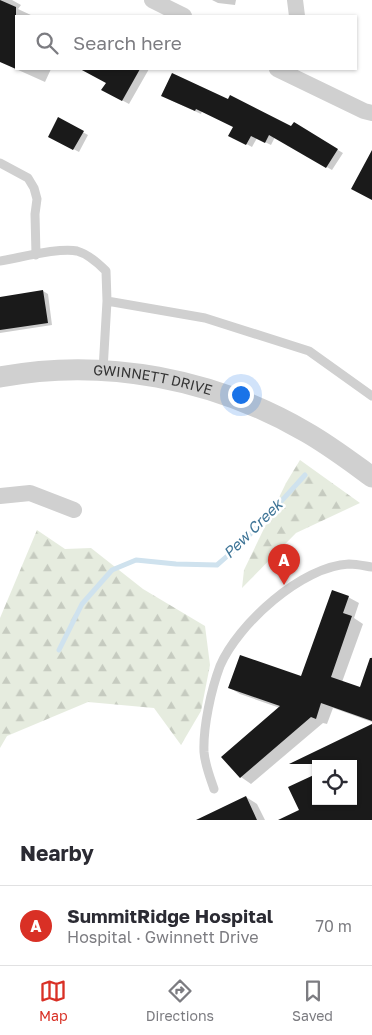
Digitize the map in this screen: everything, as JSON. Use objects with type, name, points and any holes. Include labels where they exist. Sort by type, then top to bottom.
[{"type":"street","points":[[152,0],[182,15]]},
{"type":"street","points":[[295,0],[297,15]]},
{"type":"street","points":[[284,71],[364,111],[372,113]]},
{"type":"street","name":"GWINNETT DRIVE","points":[[0,377],[81,368],[138,373],[211,390],[248,404],[306,432],[372,477]]},
{"type":"street","points":[[0,496],[30,493],[74,510]]},
{"type":"lane","points":[[0,163],[28,178],[34,188],[37,199],[35,214],[36,255]]},
{"type":"lane","points":[[0,261],[57,251],[77,251],[95,261],[106,271],[107,301],[103,370]]},
{"type":"lane","points":[[107,301],[205,318],[310,351],[372,396]]},
{"type":"lane","points":[[214,789],[204,752],[207,720],[214,684],[228,651],[247,626],[267,605],[297,582],[314,574],[350,564],[372,567]]},
{"type":"green space","points":[[300,460],[360,503],[296,533],[242,588],[244,570],[286,483]]},
{"type":"green space","points":[[37,530],[65,549],[91,548],[143,589],[205,626],[210,665],[201,711],[181,745],[154,708],[88,702],[7,736],[0,748],[0,618]]},
{"type":"building","points":[[0,0],[16,7],[15,69],[0,62]]},
{"type":"building","points":[[82,70],[139,70],[122,101],[101,90],[106,83]]},
{"type":"building","points":[[172,73],[228,99],[230,95],[291,126],[294,122],[338,149],[326,168],[269,135],[265,143],[251,136],[246,145],[228,136],[233,127],[196,109],[195,111],[161,96]]},
{"type":"building","points":[[58,117],[84,131],[73,150],[48,137]]},
{"type":"building","points":[[372,150],[372,200],[351,189]]},
{"type":"building","points":[[43,290],[48,323],[0,330],[0,297]]},
{"type":"building","points":[[332,590],[349,596],[343,613],[352,616],[331,677],[360,687],[370,658],[372,658],[372,721],[321,703],[316,719],[311,717],[240,778],[221,757],[280,706],[228,688],[240,655],[301,676]]},
{"type":"building","points":[[372,724],[372,820],[278,820],[299,810],[288,787],[312,776],[312,805],[357,805],[357,760],[312,760],[312,764],[289,764]]},
{"type":"building","points":[[246,796],[257,820],[196,820]]},
{"type":"waterway","name":"Pew Creek","points":[[59,650],[82,604],[112,570],[136,560],[176,564],[217,565],[252,533],[305,475]]},
{"type":"place","name":"SummitRidge Hospital","points":[[284,585]]}]
